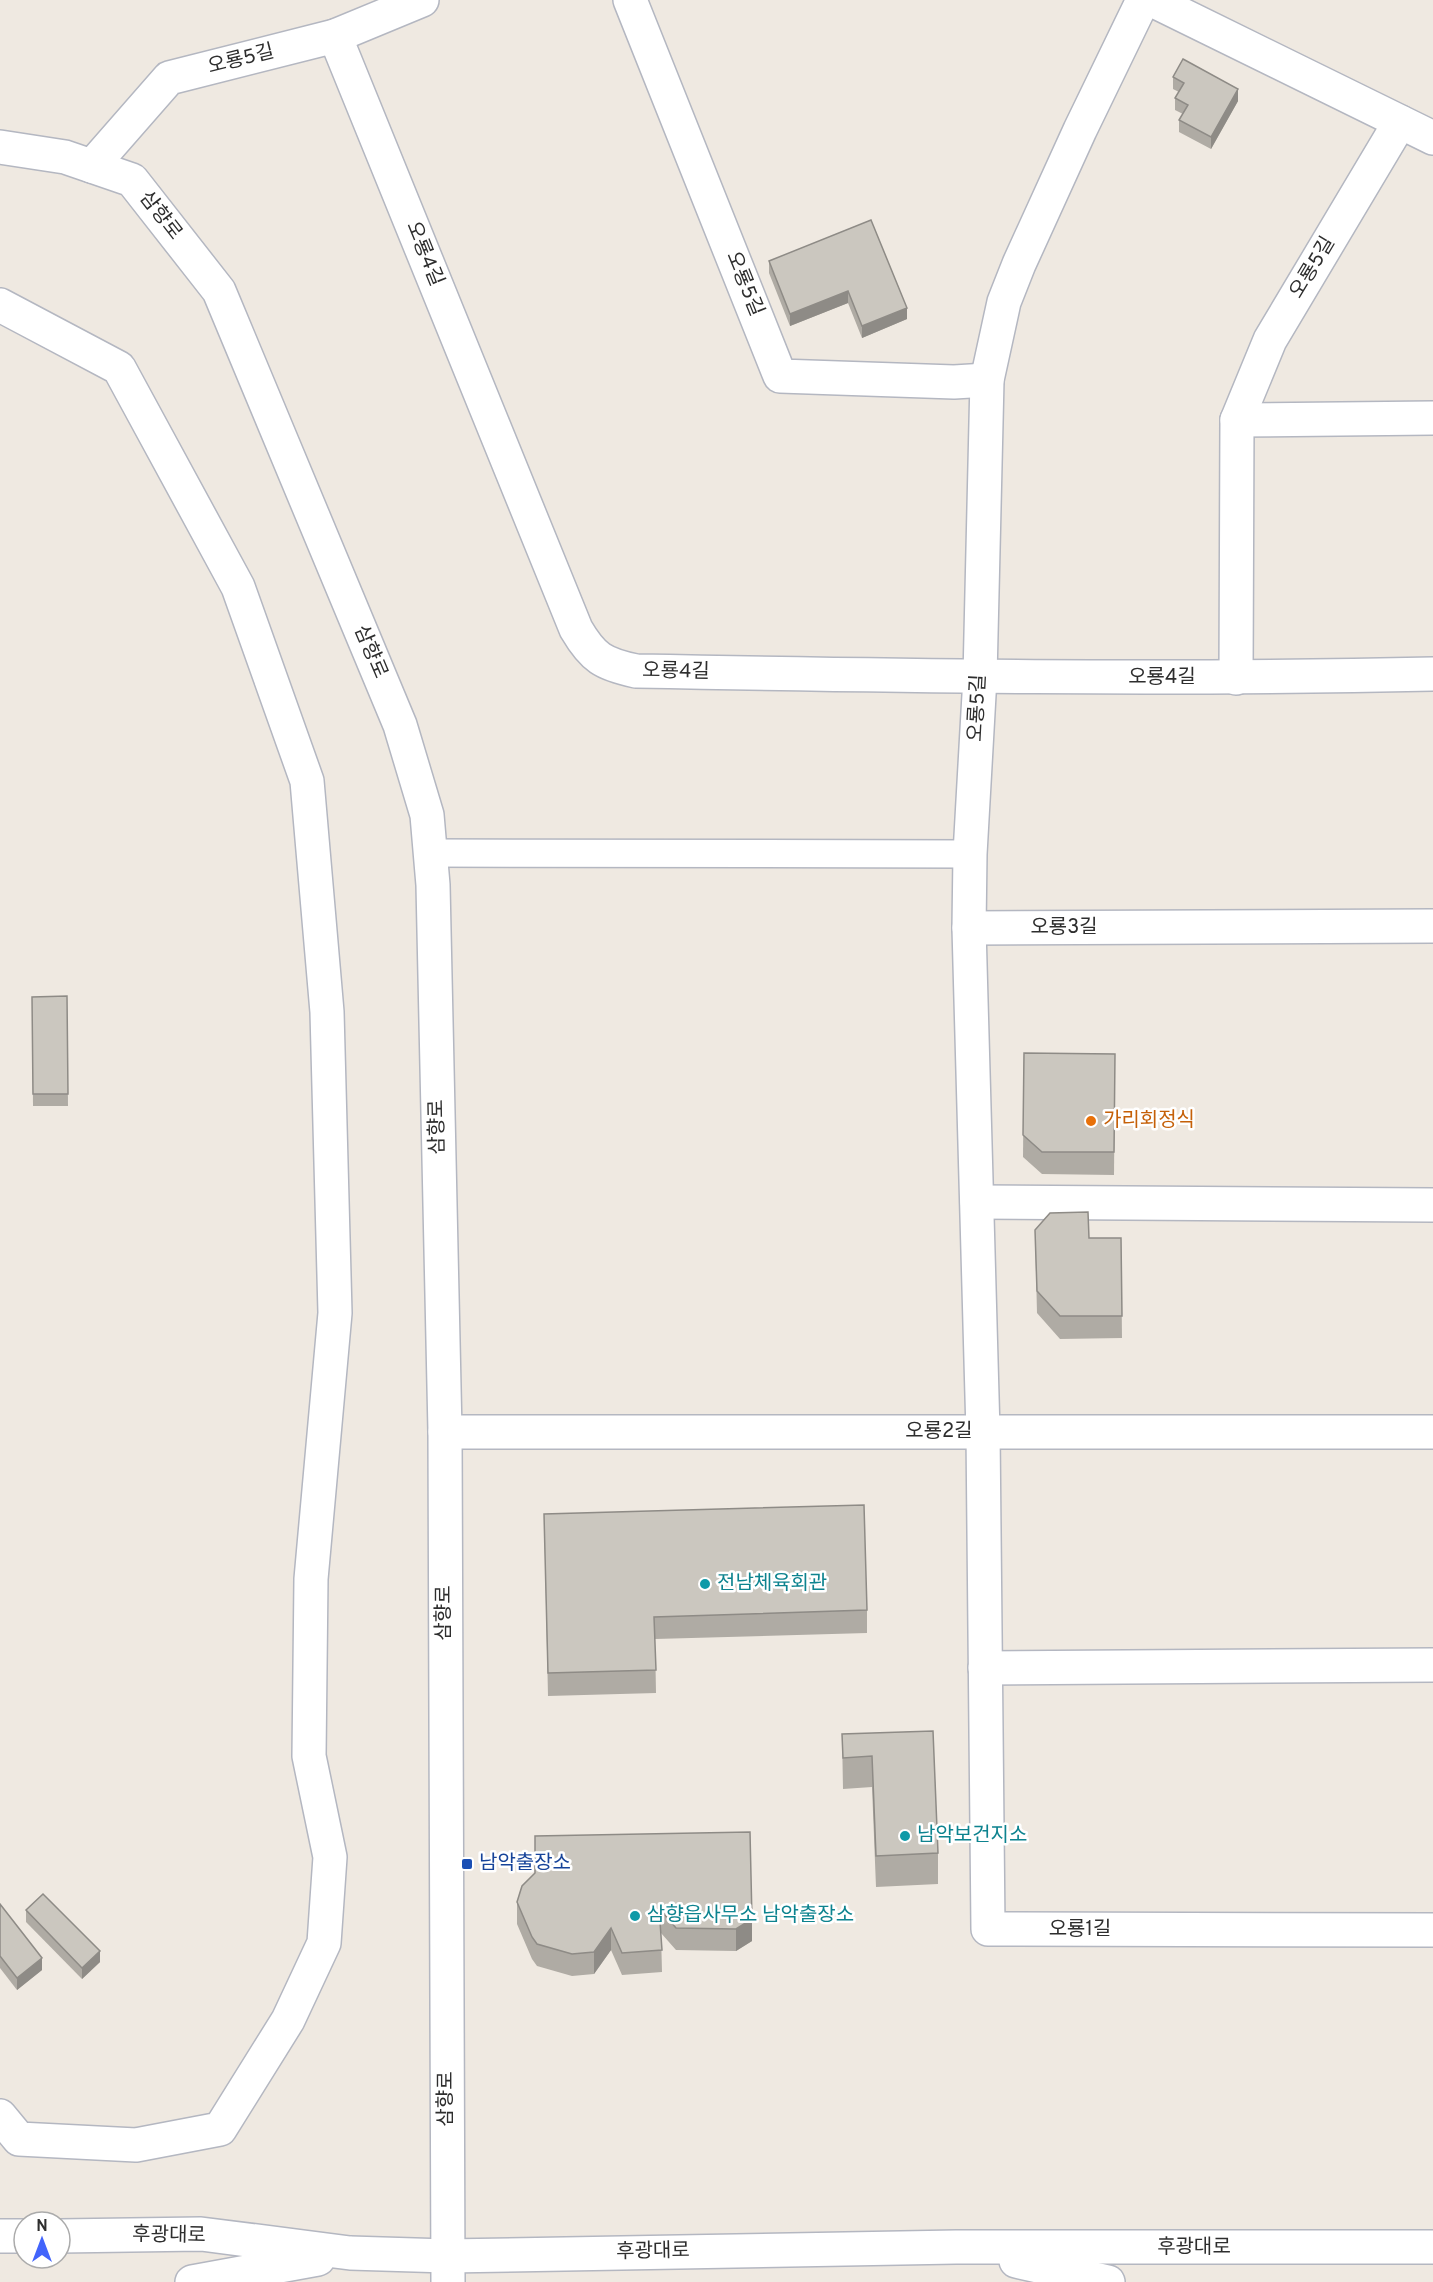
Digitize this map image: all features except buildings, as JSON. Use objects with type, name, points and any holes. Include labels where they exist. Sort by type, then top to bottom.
[{"type":"street","name":"오룡5길","points":[[92,166],[169,78],[335,36],[422,0]]},
{"type":"street","name":"오룡5길","points":[[630,0],[780,376],[954,382],[987,380]]},
{"type":"street","name":"오룡5길","points":[[969,928],[970,854],[980,677],[987,380],[1004,302],[1019,264],[1143,0]]},
{"type":"street","points":[[1152,0],[1433,138]]},
{"type":"street","name":"오룡4길","points":[[335,36],[576,629],[589,651],[613,667],[636,671],[980,677],[1236,678],[1433,674]]},
{"type":"street","name":"오룡5길","points":[[1236,678],[1237,420],[1270,340],[1400,122]]},
{"type":"street","name":"삼향로","points":[[0,147],[65,157],[132,180],[219,291],[400,725],[427,815],[431,853],[445,1432],[448,2269]]},
{"type":"street","points":[[0,305],[119,368],[238,587],[307,781],[327,1012],[334,1313],[311,1579],[309,1756],[330,1857],[324,1943],[288,2020],[220,2129],[136,2145],[19,2139],[0,2116]]},
{"type":"street","points":[[1237,420],[1433,418]]},
{"type":"street","points":[[431,853],[970,854]]},
{"type":"street","name":"오룡3길","points":[[969,928],[1433,926]]},
{"type":"street","points":[[969,928],[983,1432]]},
{"type":"street","points":[[976,1202],[1433,1205]]},
{"type":"street","name":"오룡2길","points":[[445,1432],[1433,1432]]},
{"type":"street","name":"오룡1길","points":[[983,1432],[988,1929],[1433,1930]]},
{"type":"street","points":[[985,1668],[1433,1665]]},
{"type":"street","name":"후광대로","points":[[72,2236],[201,2234],[350,2253],[448,2269],[956,2247],[1433,2247]]},
{"type":"street","name":"후광대로","points":[[956,2247],[1108,2282]]},
{"type":"street","name":"후광대로","points":[[192,2282],[350,2253]]},
{"type":"place","name":"가리회정식","points":[[1091,1121]]},
{"type":"place","name":"전남체육회관","points":[[705,1584]]},
{"type":"place","name":"남악보건지소","points":[[905,1836]]},
{"type":"place","name":"남악출장소","points":[[467,1864]]},
{"type":"place","name":"삼향읍사무소 남악출장소","points":[[635,1916]]}]
